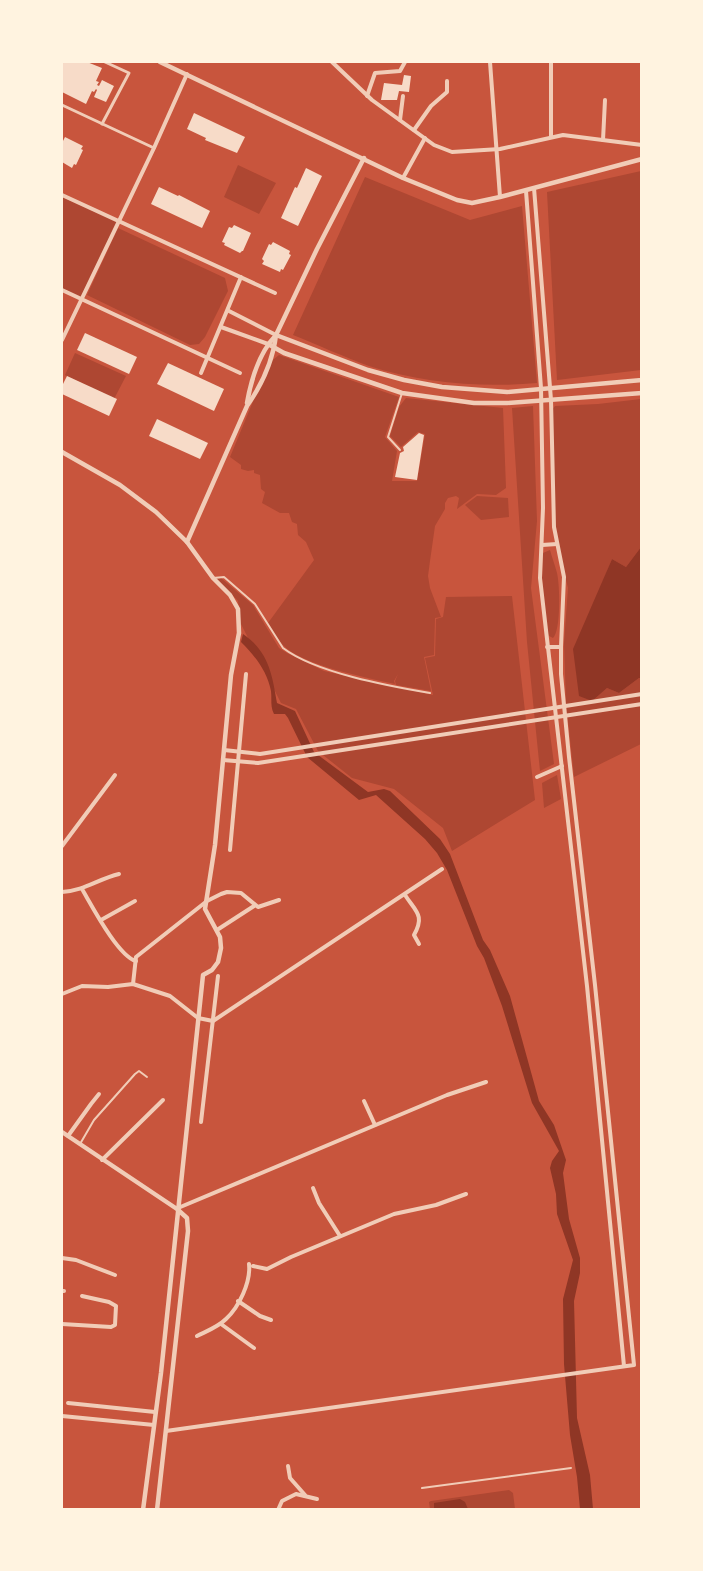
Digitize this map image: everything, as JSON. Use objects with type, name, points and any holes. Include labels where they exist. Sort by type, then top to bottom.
[{"type":"street","points":[[102,124],[129,73],[105,62]]},
{"type":"street","points":[[160,62],[403,178],[457,200],[471,203],[526,191],[642,159]]},
{"type":"street","points":[[332,62],[367,96],[434,145],[452,152],[497,149],[551,137],[578,136],[642,145]]},
{"type":"street","points":[[367,96],[375,73],[400,71],[405,62]]},
{"type":"street","points":[[490,62],[500,197]]},
{"type":"street","points":[[550,62],[551,137]]},
{"type":"street","points":[[62,340],[187,74]]},
{"type":"street","points":[[414,130],[431,106],[447,92],[447,81]]},
{"type":"street","points":[[400,120],[403,96]]},
{"type":"street","points":[[603,140],[605,100]]},
{"type":"street","points":[[62,105],[154,148]]},
{"type":"street","points":[[403,178],[425,138]]},
{"type":"street","points":[[247,406],[249,391],[268,344],[276,335],[364,158]]},
{"type":"street","points":[[166,1431],[634,1365],[564,706],[561,647],[564,577],[555,527],[551,400],[534,188]]},
{"type":"street","points":[[526,191],[541,388],[542,544],[540,578],[587,986],[624,1366]]},
{"type":"street","points":[[62,195],[275,293]]},
{"type":"street","points":[[201,373],[242,278]]},
{"type":"street","points":[[62,290],[240,373]]},
{"type":"street","points":[[229,310],[276,335],[368,370],[404,380],[469,390],[507,392],[642,380]]},
{"type":"street","points":[[221,327],[275,346],[284,353],[402,393],[474,403],[541,401],[642,393]]},
{"type":"street","points":[[187,542],[247,406],[257,392],[275,346],[276,335]]},
{"type":"street","points":[[507,392],[507,403]]},
{"type":"street","points":[[62,452],[120,485],[156,512],[187,542],[213,578],[230,595],[238,609],[239,633],[231,675],[215,845],[205,909],[217,930],[221,948],[218,962],[212,970],[203,975],[160,1383],[143,1509]]},
{"type":"street","points":[[542,544],[557,544]]},
{"type":"street","points":[[547,647],[561,647]]},
{"type":"street","points":[[230,850],[246,674]]},
{"type":"street","points":[[224,750],[267,753],[642,694]]},
{"type":"street","points":[[223,760],[268,762],[642,704]]},
{"type":"street","points":[[267,753],[268,762]]},
{"type":"street","points":[[537,777],[562,765]]},
{"type":"street","points":[[62,846],[116,776]]},
{"type":"street","points":[[62,994],[82,986],[108,987],[133,984],[170,996],[198,1018],[213,1021],[405,895],[442,868]]},
{"type":"street","points":[[62,892],[82,889],[119,874]]},
{"type":"street","points":[[82,889],[127,957],[136,961]]},
{"type":"street","points":[[133,984],[136,957],[207,901],[221,894],[232,892],[244,894],[254,906],[260,907],[279,900]]},
{"type":"street","points":[[405,895],[420,919],[420,925],[414,935],[418,944]]},
{"type":"street","points":[[101,920],[135,901]]},
{"type":"street","points":[[217,930],[254,906]]},
{"type":"street","points":[[201,1122],[218,976]]},
{"type":"street","points":[[587,986],[595,985]]},
{"type":"street","points":[[177,1209],[447,1095],[486,1082]]},
{"type":"street","points":[[68,1136],[99,1095]]},
{"type":"street","points":[[102,1160],[164,1100]]},
{"type":"street","points":[[364,1101],[375,1125]]},
{"type":"street","points":[[62,1132],[187,1218],[188,1231],[157,1509]]},
{"type":"street","points":[[313,1188],[319,1203],[340,1236]]},
{"type":"street","points":[[197,1336],[227,1319],[238,1301],[249,1276],[251,1265],[267,1269],[394,1214],[436,1205],[466,1194]]},
{"type":"street","points":[[62,1258],[76,1260],[115,1275]]},
{"type":"street","points":[[62,1324],[111,1327],[115,1325],[116,1306],[109,1302],[82,1296]]},
{"type":"street","points":[[238,1301],[260,1316],[271,1320]]},
{"type":"street","points":[[220,1324],[254,1348]]},
{"type":"street","points":[[160,1383],[172,1385]]},
{"type":"street","points":[[68,1403],[155,1412]]},
{"type":"street","points":[[62,1416],[154,1425]]},
{"type":"street","points":[[288,1467],[290,1478],[305,1496]]},
{"type":"street","points":[[278,1509],[282,1501],[296,1494],[317,1498]]},
{"type":"lane","points":[[400,450],[388,437],[402,393]]},
{"type":"lane","points":[[213,578],[224,577],[255,604],[283,648],[290,653],[323,667],[430,693]]},
{"type":"lane","points":[[80,1144],[93,1120],[135,1074],[139,1071],[147,1077]]},
{"type":"lane","points":[[422,1488],[571,1468]]},
{"type":"shaded area","points":[[238,165],[276,183],[259,214],[224,197]]},
{"type":"shaded area","points":[[641,171],[641,370],[557,380],[547,192]]},
{"type":"shaded area","points":[[365,177],[470,220],[522,206],[537,383],[495,385],[452,383],[410,377],[369,366],[293,335]]},
{"type":"shaded area","points":[[62,197],[119,222],[80,300],[62,291]]},
{"type":"shaded area","points":[[118,228],[225,278],[228,291],[205,337],[199,344],[190,345],[87,295]]},
{"type":"shaded area","points":[[75,353],[126,376],[114,399],[65,375]]},
{"type":"shaded area","points":[[279,355],[399,397],[385,437],[397,451],[392,481],[417,481],[425,434],[418,432],[401,447],[390,436],[399,407],[406,398],[503,408],[506,488],[496,495],[477,494],[457,509],[459,498],[456,496],[448,498],[445,509],[435,526],[428,576],[441,617],[435,618],[434,655],[424,657],[431,691],[396,685],[398,674],[394,681],[395,684],[336,670],[305,659],[284,646],[268,623],[314,560],[306,542],[298,535],[297,524],[292,522],[289,513],[280,513],[262,503],[265,492],[261,489],[260,475],[254,473],[254,470],[241,469],[241,465],[230,457],[269,363]]},
{"type":"shaded area","points":[[641,399],[641,547],[626,567],[612,559],[594,603],[592,700],[607,688],[619,693],[641,678],[641,744],[574,777],[566,703],[564,643],[568,588],[555,536],[551,411],[555,406]]},
{"type":"shaded area","points":[[533,406],[537,521],[531,588],[554,764],[540,771],[527,642],[512,408]]},
{"type":"shaded area","points":[[477,496],[508,498],[509,517],[481,520],[465,505]]},
{"type":"shaded area","points":[[641,547],[641,678],[619,693],[607,688],[592,701],[579,696],[573,649],[612,559],[626,567]]},
{"type":"shaded area","points":[[550,550],[559,587],[559,618],[553,638],[546,630],[542,579],[543,553]]},
{"type":"shaded area","points":[[221,578],[253,605],[279,648],[287,653],[324,671],[433,695],[425,658],[435,656],[436,619],[443,617],[446,597],[512,596],[535,800],[452,851],[443,828],[394,789],[352,778],[318,751],[296,709],[281,703],[241,624],[238,601],[217,579]]},
{"type":"shaded area","points":[[243,634],[259,648],[264,656],[271,673],[277,703],[295,711],[314,752],[368,792],[384,789],[390,791],[440,839],[450,854],[483,940],[490,950],[510,996],[539,1101],[554,1125],[566,1160],[563,1173],[569,1219],[580,1258],[580,1273],[574,1301],[577,1418],[590,1475],[593,1509],[580,1509],[570,1435],[564,1364],[563,1299],[573,1260],[557,1214],[556,1194],[550,1168],[559,1151],[532,1103],[502,1006],[484,958],[477,946],[447,870],[437,853],[425,839],[376,795],[359,800],[307,757],[285,714],[274,714],[267,677],[256,658],[241,642]]},
{"type":"shaded area","points":[[557,775],[561,799],[544,808],[542,783]]},
{"type":"shaded area","points":[[509,1490],[513,1493],[515,1509],[430,1509],[429,1502],[431,1501]]},
{"type":"shaded area","points":[[460,1499],[465,1502],[468,1509],[434,1509],[434,1503]]},
{"type":"building","points":[[62,62],[87,62],[102,68],[96,81],[99,82],[97,85],[99,86],[102,80],[114,86],[106,102],[94,97],[96,89],[92,91],[86,104],[62,92]]},
{"type":"building","points":[[404,75],[411,76],[409,92],[399,91],[397,100],[381,100],[384,83],[402,85]]},
{"type":"building","points":[[194,113],[245,137],[237,153],[205,140],[206,138],[187,129]]},
{"type":"building","points":[[65,137],[83,146],[76,165],[74,164],[72,168],[62,162],[62,140]]},
{"type":"building","points":[[306,168],[322,176],[298,226],[281,218]]},
{"type":"building","points":[[159,187],[210,211],[202,228],[151,204]]},
{"type":"building","points":[[234,225],[251,233],[240,253],[222,242],[229,227],[232,228]]},
{"type":"building","points":[[273,242],[290,251],[291,255],[280,272],[262,264],[269,244]]},
{"type":"building","points":[[85,333],[137,357],[129,374],[77,350]]},
{"type":"building","points":[[168,363],[224,389],[214,411],[157,384]]},
{"type":"building","points":[[67,376],[117,399],[109,416],[62,394],[62,386]]},
{"type":"building","points":[[157,419],[208,443],[200,459],[149,436]]},
{"type":"building","points":[[419,433],[424,435],[417,480],[395,477],[400,453],[404,451],[403,447]]}]
